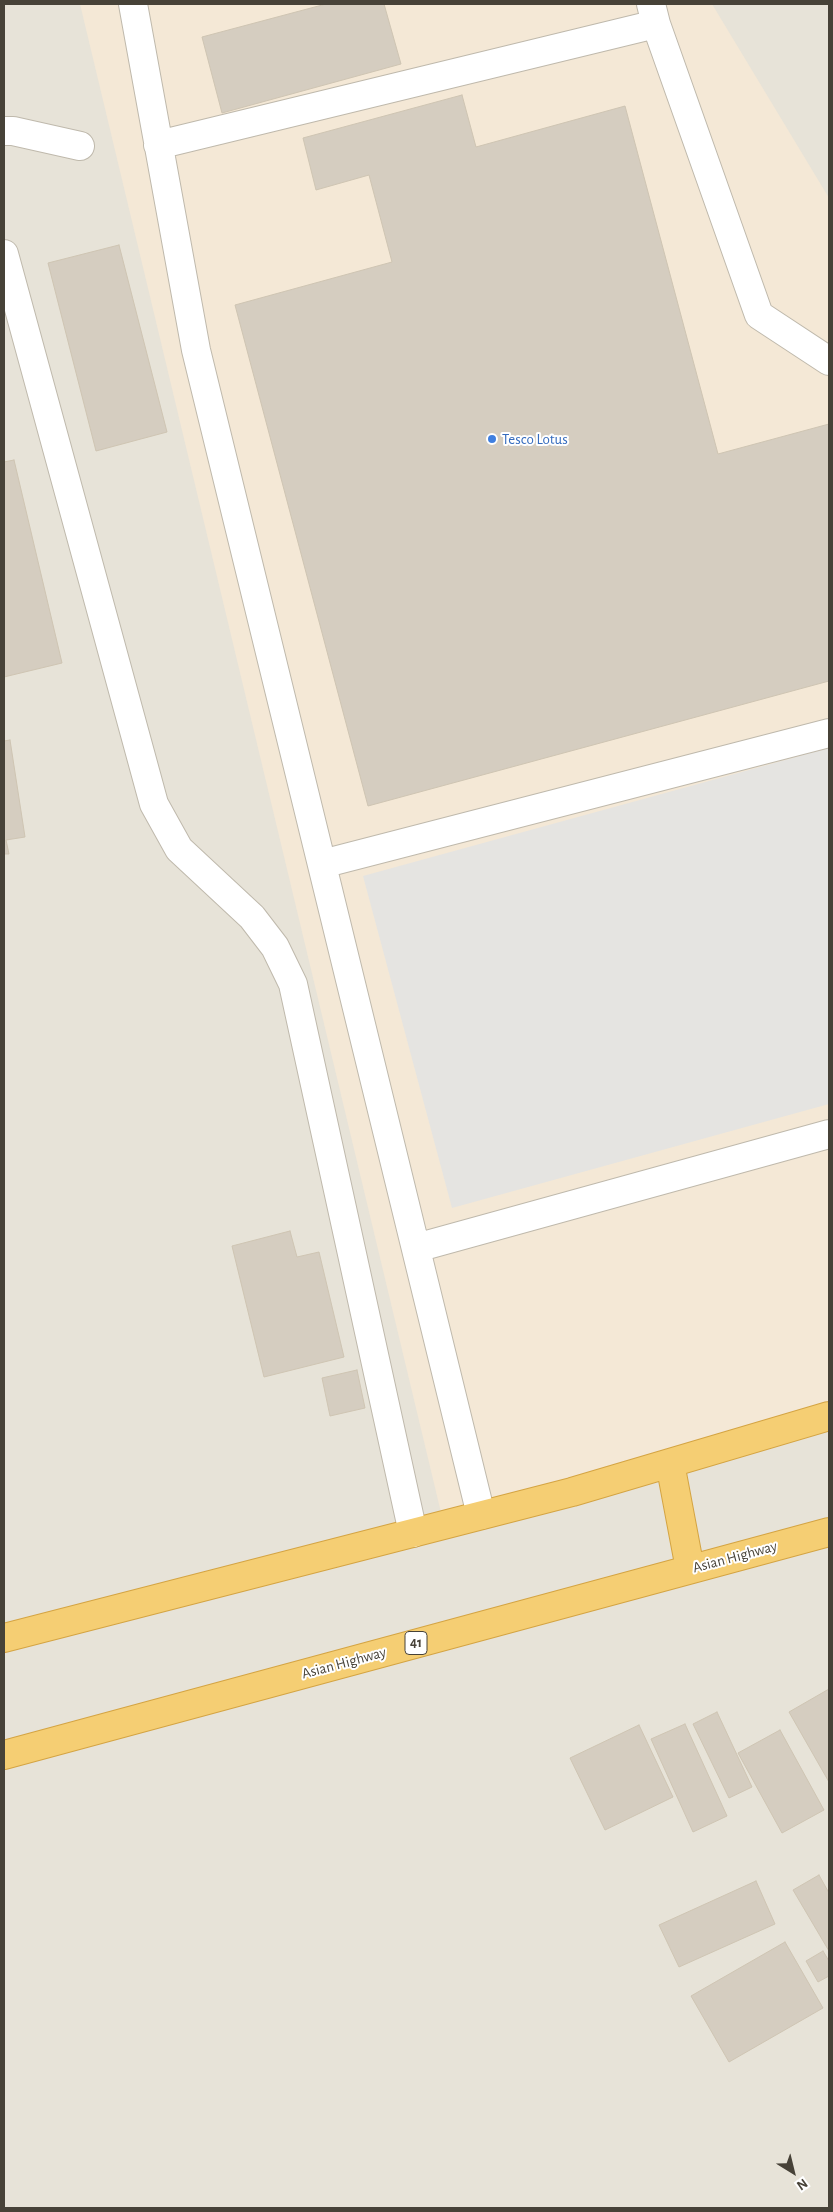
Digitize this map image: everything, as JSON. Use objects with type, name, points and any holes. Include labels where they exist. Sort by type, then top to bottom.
[{"type":"highway","points":[[4,1638],[572,1492],[829,1416]]},
{"type":"highway","points":[[670,1463],[690,1569]]},
{"type":"highway","name":"Asian Highway","points":[[4,1755],[829,1532]]},
{"type":"lane","points":[[132,4],[196,350],[481,1515]]},
{"type":"lane","points":[[158,145],[654,14],[759,315],[829,361]]},
{"type":"lane","points":[[4,132],[13,131],[80,146]]},
{"type":"lane","points":[[4,254],[154,804],[179,849],[252,917],[269,940],[293,984],[413,1532]]},
{"type":"lane","points":[[322,864],[829,733]]},
{"type":"lane","points":[[416,1248],[829,1134]]},
{"type":"shaded area","points":[[4,4],[829,4],[829,2208],[4,2208]]},
{"type":"shaded area","points":[[80,4],[712,4],[829,198],[829,1415],[444,1525]]},
{"type":"shaded area","points":[[829,748],[829,1104],[452,1208],[363,876]]},
{"type":"building","points":[[326,4],[384,4],[401,64],[222,113],[202,37]]},
{"type":"building","name":"Tesco Lotus","points":[[462,95],[476,147],[625,106],[718,454],[829,424],[829,681],[368,806],[235,305],[392,262],[369,175],[316,190],[303,138]]},
{"type":"building","points":[[119,245],[167,432],[96,451],[48,263]]},
{"type":"building","points":[[14,460],[62,663],[4,677],[4,462]]},
{"type":"building","points":[[10,740],[25,837],[6,840],[9,854],[4,854],[4,741]]},
{"type":"building","points":[[290,1231],[297,1257],[319,1252],[344,1357],[264,1377],[232,1246]]},
{"type":"building","points":[[357,1370],[365,1408],[330,1416],[322,1378]]},
{"type":"building","points":[[829,1689],[829,1782],[789,1712]]},
{"type":"building","points":[[717,1712],[752,1787],[729,1798],[693,1724]]},
{"type":"building","points":[[685,1724],[727,1816],[693,1832],[651,1739]]},
{"type":"building","points":[[639,1725],[673,1797],[605,1830],[570,1758]]},
{"type":"building","points":[[780,1730],[824,1810],[782,1833],[738,1753]]},
{"type":"building","points":[[819,1875],[829,1893],[829,1951],[793,1890]]},
{"type":"building","points":[[756,1881],[775,1924],[679,1967],[659,1925]]},
{"type":"building","points":[[785,1942],[823,2008],[729,2062],[691,1996]]},
{"type":"building","points":[[823,1951],[829,1961],[829,1976],[818,1982],[806,1961]]},
{"type":"place","name":"Tesco Lotus","points":[[492,439]]}]
